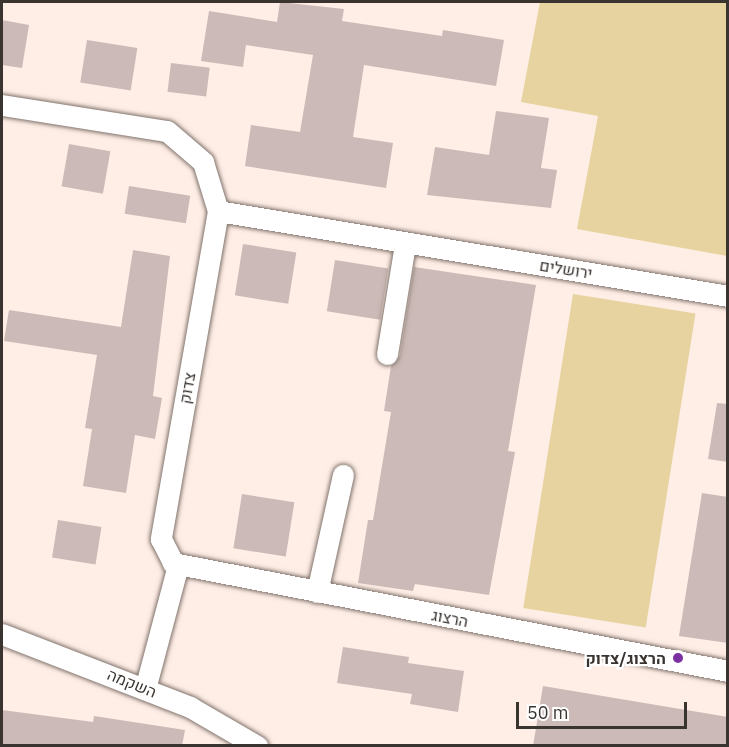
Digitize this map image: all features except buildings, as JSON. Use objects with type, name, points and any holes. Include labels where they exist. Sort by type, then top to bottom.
[{"type":"street","points":[[2,105],[166,131],[203,162],[218,211]]},
{"type":"street","name":"ירושלים","points":[[218,211],[405,244],[728,296]]},
{"type":"street","name":"צדוק","points":[[176,564],[161,539],[218,211]]},
{"type":"street","points":[[387,354],[405,244]]},
{"type":"street","points":[[317,592],[343,475]]},
{"type":"street","points":[[145,688],[176,564]]},
{"type":"street","name":"הרצוג","points":[[176,564],[728,672]]},
{"type":"street","name":"השקמה","points":[[2,634],[190,707],[257,746]]},
{"type":"shaded area","points":[[540,2],[727,2],[727,256],[577,229],[598,116],[521,102]]},
{"type":"shaded area","points":[[573,294],[695,313],[646,627],[523,608]]},
{"type":"place","name":"הרצוג/צדוק","points":[[678,658]]}]
